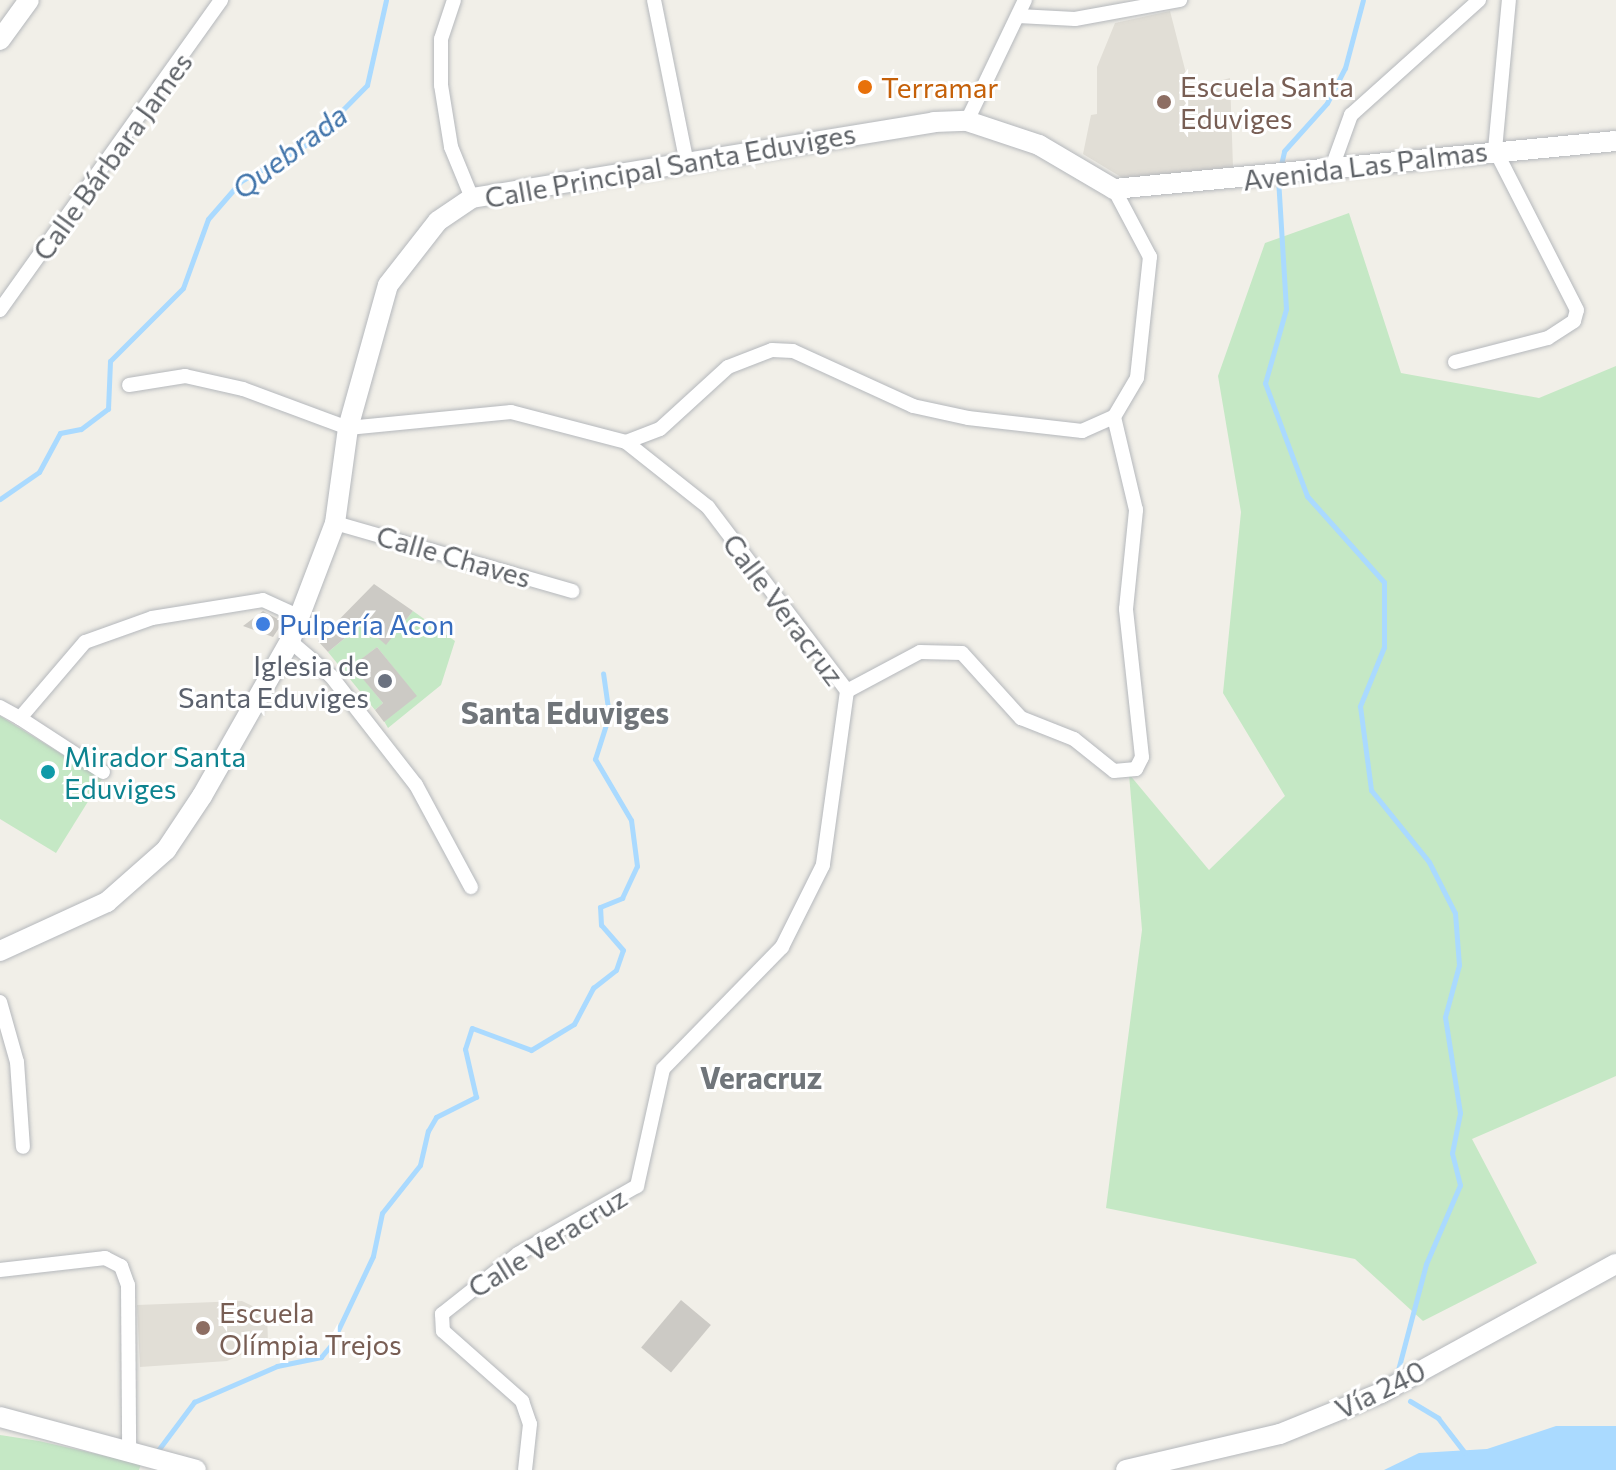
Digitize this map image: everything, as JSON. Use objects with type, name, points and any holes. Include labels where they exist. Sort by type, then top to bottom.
[{"type":"street","points":[[0,40],[29,0]]},
{"type":"street","name":"Calle Bárbara James","points":[[0,310],[221,0]]},
{"type":"street","points":[[454,0],[441,39],[441,85],[451,147],[472,198]]},
{"type":"street","points":[[654,0],[687,164]]},
{"type":"street","points":[[967,121],[1025,0]]},
{"type":"street","points":[[1018,16],[1075,19],[1180,0]]},
{"type":"street","points":[[1330,173],[1351,115],[1479,0]]},
{"type":"street","points":[[1455,362],[1548,338],[1574,321],[1577,310],[1495,150],[1509,0]]},
{"type":"street","name":"Calle Principal Santa Eduviges","points":[[0,951],[76,922],[166,850],[290,641],[335,523],[348,428],[388,285],[438,221],[472,198],[687,164],[899,124],[967,121],[1039,145],[1114,189]]},
{"type":"street","name":"Avenida Las Palmas","points":[[1114,189],[1330,173],[1495,150],[1616,141]]},
{"type":"street","points":[[626,442],[660,429],[728,367],[772,350],[793,351],[913,406],[968,418],[1082,431],[1114,417],[1137,378],[1150,257],[1114,189]]},
{"type":"street","points":[[129,385],[185,376],[243,389],[348,428]]},
{"type":"street","name":"Calle Veracruz","points":[[348,428],[511,412],[626,442],[708,507],[847,691],[823,865],[782,947],[663,1069],[637,1186],[518,1254],[442,1314],[443,1331],[522,1401],[530,1424],[525,1470]]},
{"type":"street","points":[[847,691],[920,652],[962,653],[1021,718],[1074,739],[1114,771],[1136,769],[1142,757],[1126,609],[1136,510],[1114,417]]},
{"type":"street","name":"Calle Chaves","points":[[335,523],[572,591]]},
{"type":"street","points":[[20,718],[64,662],[106,631],[263,600],[300,617]]},
{"type":"street","points":[[290,641],[331,676],[416,785],[471,887]]},
{"type":"street","points":[[0,707],[103,772]]},
{"type":"street","points":[[0,1002],[17,1062],[23,1147]]},
{"type":"street","points":[[0,1270],[105,1258],[121,1266],[128,1285],[129,1448]]},
{"type":"street","name":"Vía 240","points":[[1126,1470],[1280,1434],[1381,1393],[1616,1264]]},
{"type":"street","points":[[0,1417],[129,1448],[196,1470]]},
{"type":"shaded area","name":"Escuela Santa Eduviges","points":[[1170,11],[1190,89],[1230,78],[1233,167],[1126,180],[1083,154],[1091,115],[1097,114],[1097,67],[1115,23]]},
{"type":"shaded area","name":"Escuela Olímpia Trejos","points":[[242,1301],[267,1313],[268,1343],[227,1361],[140,1367],[137,1305]]},
{"type":"green space","points":[[1349,213],[1401,373],[1539,398],[1616,366],[1616,1076],[1472,1139],[1537,1263],[1423,1321],[1355,1259],[1106,1208],[1142,930],[1129,774],[1209,870],[1285,796],[1223,693],[1241,512],[1218,376],[1265,243]]},
{"type":"green space","points":[[413,611],[455,641],[441,685],[388,728],[384,721],[416,696],[377,647],[353,666],[383,703],[375,710],[328,652],[362,624],[386,644]]},
{"type":"green space","points":[[0,716],[102,779],[56,853],[0,819]]},
{"type":"green space","points":[[0,1435],[141,1464],[139,1470],[0,1470]]},
{"type":"water","points":[[1556,1426],[1616,1426],[1616,1470],[1384,1470],[1419,1453],[1487,1449]]},
{"type":"building","points":[[374,584],[413,611],[386,645],[362,624],[328,652],[318,641]]},
{"type":"building","name":"Pulpería Acon","points":[[263,611],[283,622],[273,637],[243,626]]},
{"type":"building","name":"Iglesia de Santa Eduviges","points":[[377,647],[417,696],[384,722],[375,710],[383,703],[352,666]]},
{"type":"building","points":[[681,1300],[711,1325],[671,1373],[641,1347]]},
{"type":"waterway","name":"Quebrada","points":[[0,499],[39,472],[60,433],[81,429],[108,409],[110,361],[183,288],[208,219],[241,181],[311,142],[367,85],[386,0]]},
{"type":"waterway","points":[[1280,169],[1284,151],[1327,103],[1345,68],[1363,0]]},
{"type":"waterway","points":[[1278,178],[1286,309],[1265,383],[1307,496],[1384,582],[1384,647],[1360,706],[1371,790],[1429,862],[1455,913],[1459,965],[1445,1017],[1460,1113],[1452,1153],[1460,1185],[1426,1264],[1398,1370]]},
{"type":"waterway","name":"Quebrada","points":[[156,1453],[194,1402],[277,1366],[321,1357],[331,1345],[373,1256],[382,1213],[420,1165],[428,1131],[436,1117],[476,1097],[465,1049],[472,1028],[531,1050],[574,1024],[593,988],[616,970],[623,950],[601,925],[600,907],[622,898],[637,866],[631,820],[595,759],[609,715],[603,673]]},
{"type":"waterway","points":[[1410,1401],[1438,1418],[1465,1453]]},
{"type":"place","name":"Terramar","points":[[865,87]]},
{"type":"place","name":"Escuela Santa Eduviges","points":[[1164,102]]},
{"type":"place","name":"Pulpería Acon","points":[[263,624]]},
{"type":"place","name":"Iglesia de Santa Eduviges","points":[[385,681]]},
{"type":"place","name":"Mirador Santa Eduviges","points":[[48,772]]},
{"type":"place","name":"Escuela Olímpia Trejos","points":[[203,1328]]},
{"type":"district","name":"Santa Eduviges","points":[[565,712]]},
{"type":"district","name":"Veracruz","points":[[761,1077]]}]
